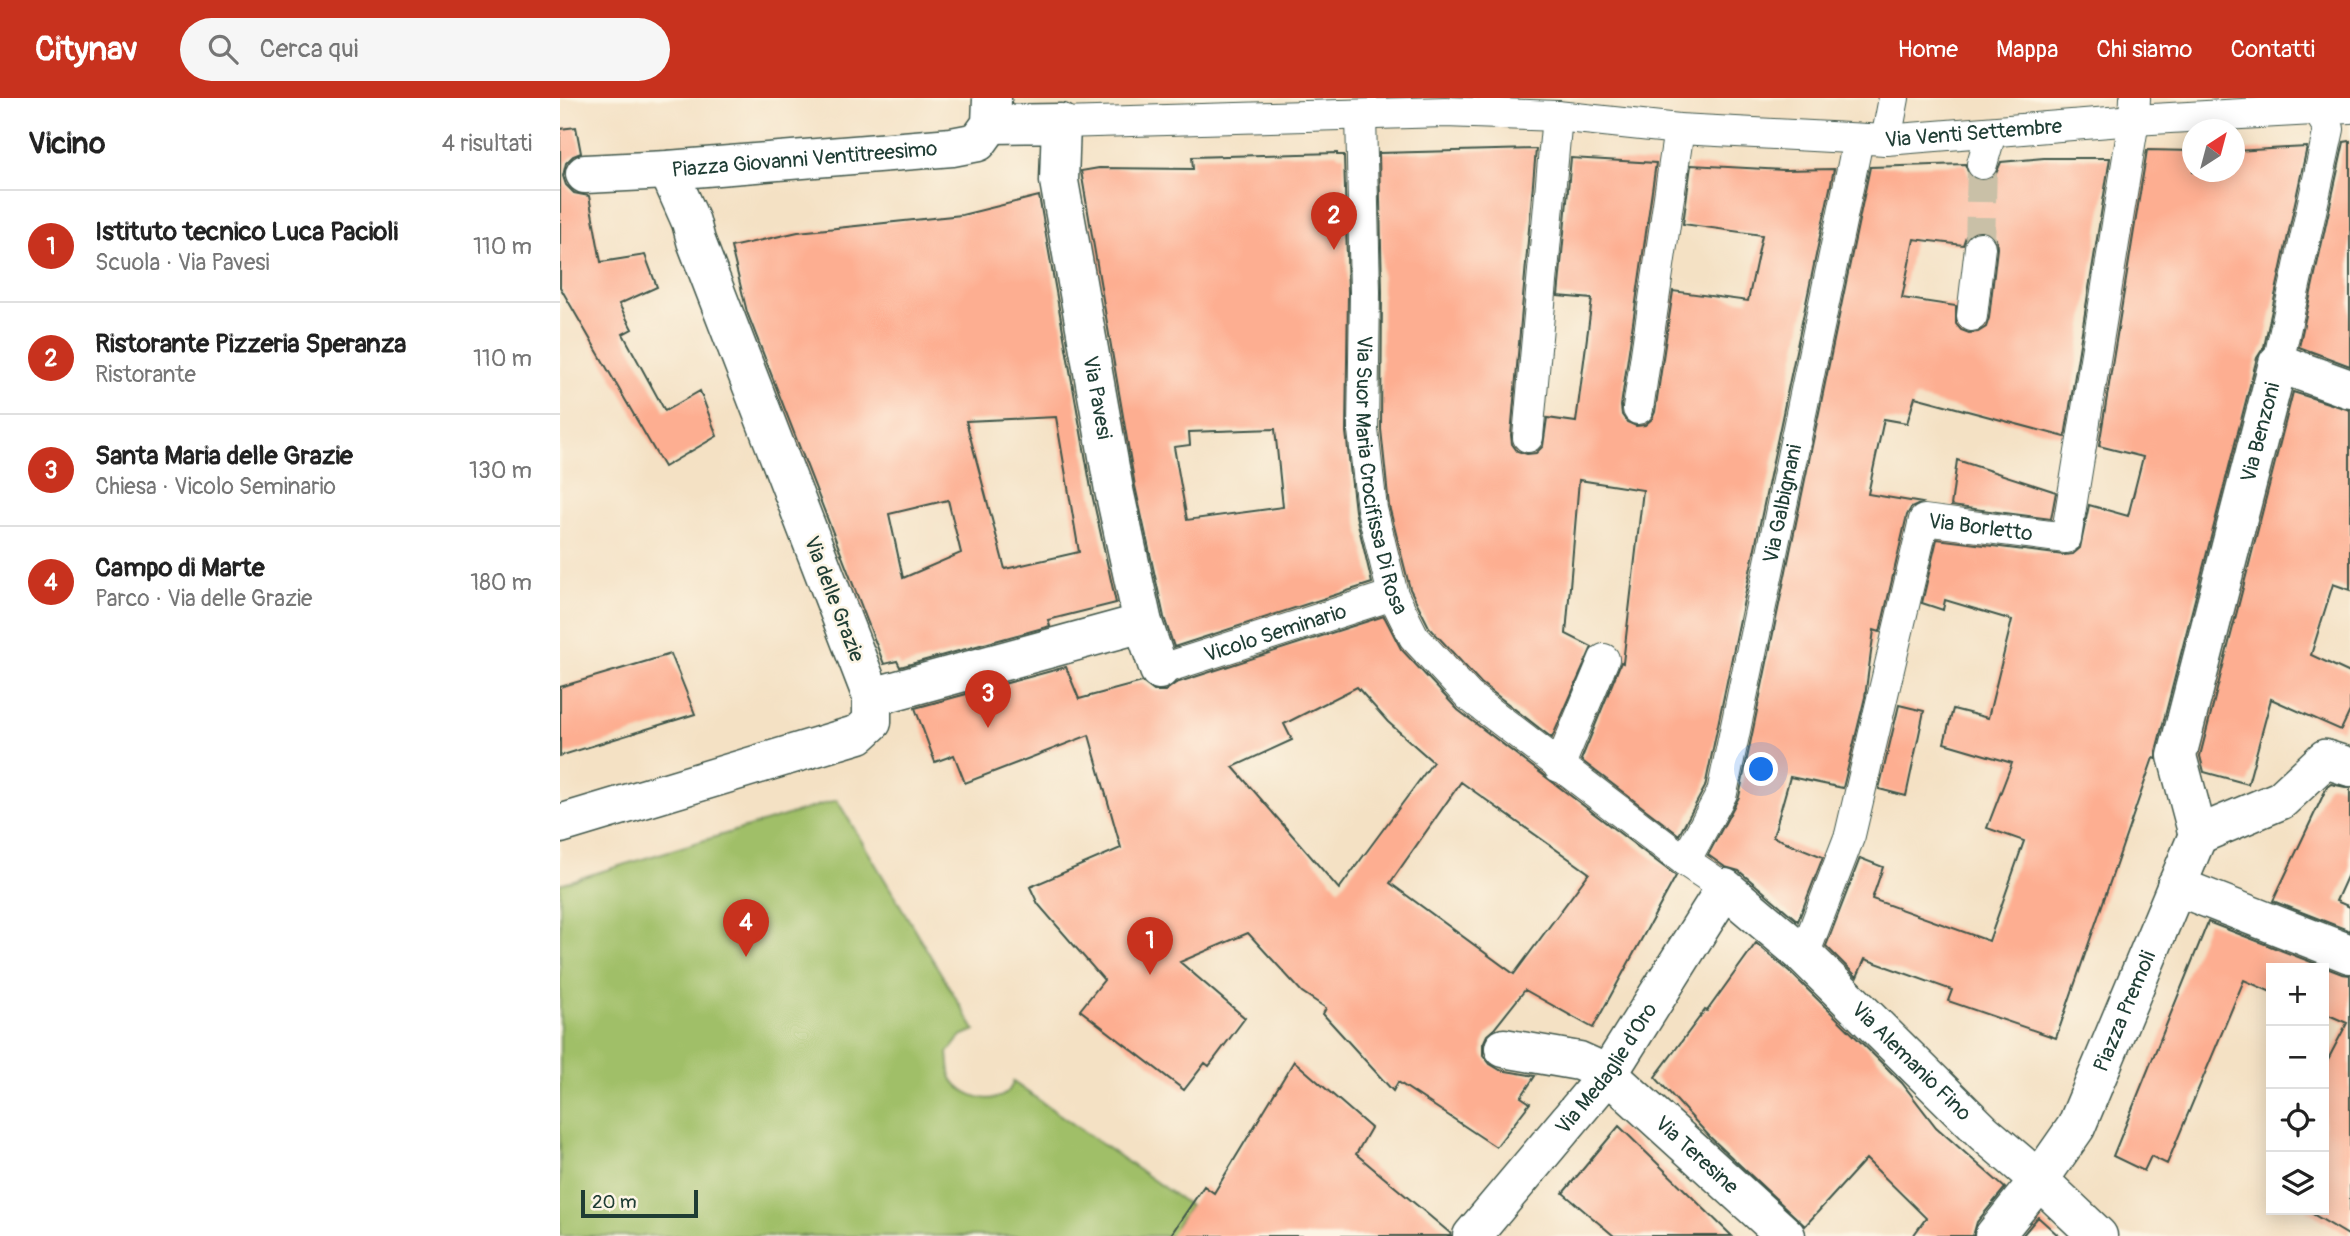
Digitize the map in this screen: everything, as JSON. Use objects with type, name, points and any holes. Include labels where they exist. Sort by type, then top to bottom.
[{"type":"street","name":"Via Galbignani","points":[[1685,861],[1722,793],[1872,140],[1894,98]]},
{"type":"street","name":"Via Venti Settembre","points":[[992,107],[1061,123],[1361,115],[1447,105],[1679,129],[1872,140],[1991,133],[2135,109],[2350,108]]},
{"type":"street","name":"Piazza Giovanni Ventitreesimo","points":[[585,174],[668,170],[952,147],[978,142],[992,107]]},
{"type":"street","name":"Via Borletto","points":[[1804,956],[1850,835],[1924,520],[2066,538],[2135,109]]},
{"type":"street","name":"Via Benzoni","points":[[2198,835],[2178,756],[2278,363],[2329,129],[2317,109]]},
{"type":"street","name":"Via Suor Maria Crocifissa Di Rosa","points":[[1361,115],[1365,292],[1363,430],[1372,509],[1393,595],[1414,637],[1469,696],[1559,767],[1724,888]]},
{"type":"street","points":[[1528,437],[1557,116]]},
{"type":"street","name":"Via Pavesi","points":[[1061,123],[1059,181],[1114,490],[1143,623],[1159,670]]},
{"type":"street","points":[[1638,409],[1679,129]]},
{"type":"street","points":[[1982,164],[1991,133]]},
{"type":"street","name":"Via delle Grazie","points":[[668,170],[691,222],[872,697]]},
{"type":"street","points":[[1972,316],[1980,247]]},
{"type":"street","points":[[2278,363],[2350,389]]},
{"type":"street","name":"Vicolo Seminario","points":[[1159,670],[1393,595]]},
{"type":"street","points":[[560,824],[859,734],[872,722],[872,697],[1143,623]]},
{"type":"street","points":[[1559,767],[1604,659]]},
{"type":"street","points":[[2198,835],[2281,800],[2325,759],[2350,768]]},
{"type":"street","name":"Piazza Premoli","points":[[1994,1236],[2039,1180],[2076,1127],[2198,835]]},
{"type":"street","points":[[2176,886],[2350,954]]},
{"type":"street","name":"Via Alemanio Fino","points":[[1724,888],[1804,956],[1984,1133],[2098,1236]]},
{"type":"street","name":"Via Medaglie d'Oro","points":[[1472,1236],[1608,1074],[1724,888]]},
{"type":"street","points":[[1504,1048],[1579,1061],[1608,1074]]},
{"type":"street","name":"Via Teresine","points":[[1608,1074],[1786,1236]]},
{"type":"green space","points":[[837,800],[975,1030],[961,1036],[948,1053],[950,1074],[956,1084],[972,1095],[992,1099],[1008,1091],[1013,1082],[1190,1206],[1176,1226],[1190,1236],[560,1236],[560,884]]},
{"type":"building","points":[[576,127],[581,153],[566,163],[563,176],[566,185],[574,193],[589,196],[601,262],[645,255],[657,287],[619,304],[632,329],[623,334],[665,411],[700,391],[717,436],[664,467],[560,287],[560,129]]},
{"type":"building","points":[[2350,141],[2350,366],[2299,347],[2344,142]]},
{"type":"building","points":[[2307,147],[2264,347],[2257,358],[2156,759],[2153,758],[2056,1038],[1948,1001],[1952,990],[1865,959],[1857,977],[1826,946],[1860,858],[1883,867],[1872,899],[1989,941],[2024,841],[1987,828],[2012,763],[1944,743],[1953,709],[1988,718],[2012,620],[1945,600],[1943,610],[1922,603],[1937,539],[2073,554],[2080,548],[2089,505],[2128,516],[2143,457],[2099,446],[2147,150],[2182,151],[2182,182],[2245,182],[2245,150]]},
{"type":"building","points":[[1536,149],[1511,435],[1512,444],[1517,451],[1527,454],[1536,453],[1543,446],[1547,418],[1576,422],[1592,299],[1558,296],[1571,158],[1656,163],[1621,406],[1622,415],[1627,422],[1636,426],[1645,425],[1655,412],[1673,291],[1748,301],[1762,235],[1683,224],[1691,165],[1784,170],[1834,169],[1705,787],[1679,835],[1581,760],[1621,662],[1623,663],[1643,490],[1579,480],[1566,634],[1592,647],[1552,738],[1481,683],[1429,627],[1410,589],[1389,506],[1381,429],[1379,153]]},
{"type":"building","points":[[1344,155],[1348,292],[1346,432],[1355,511],[1372,583],[1174,647],[1164,617],[1135,486],[1081,171],[1099,168],[1193,169],[1192,157]],"holes":[[[1275,429],[1283,507],[1187,520],[1174,447],[1190,445],[1189,432]]]},
{"type":"building","points":[[2044,158],[2110,158],[2065,437],[1915,397],[1907,423],[1884,419],[1868,494],[1922,503],[1911,508],[1907,515],[1880,632],[1874,630],[1865,697],[1843,788],[1790,777],[1773,837],[1823,857],[1798,921],[1739,871],[1725,867],[1708,855],[1739,797],[1870,167],[1965,164],[1970,177],[1985,181],[1995,176],[2001,162]],"holes":[[[1972,231],[1991,233],[1996,239],[1997,248],[1986,327],[1969,333],[1956,324],[1956,306],[1902,298],[1914,239],[1963,245],[1966,236]]]},
{"type":"building","points":[[1039,196],[1092,494],[1116,603],[1048,620],[1050,626],[900,667],[897,661],[884,664],[747,312],[731,247],[798,232],[962,215]],"holes":[[[1056,417],[1079,552],[1005,569],[966,421]],[[948,500],[961,553],[903,578],[889,514]]]},
{"type":"building","points":[[2293,392],[2350,410],[2350,590],[2333,584],[2311,655],[2350,673],[2350,711],[2341,730],[2271,699],[2248,784],[2204,772],[2200,756]]},
{"type":"building","points":[[1957,460],[2056,492],[2051,519],[1951,506]]},
{"type":"building","points":[[1384,616],[1401,649],[1458,710],[1676,876],[1593,1028],[1525,990],[1487,1035],[1483,1044],[1483,1055],[1490,1064],[1500,1070],[1535,1076],[1521,1097],[1530,1103],[1496,1147],[1398,1082],[1393,1091],[1323,1014],[1326,1008],[1302,992],[1248,933],[1180,962],[1245,1018],[1209,1066],[1205,1063],[1184,1090],[1080,1010],[1104,980],[1038,904],[1030,887],[1121,848],[1089,735],[965,783],[954,755],[935,762],[915,708],[1066,667],[1079,699],[1142,682],[1154,691],[1165,691],[1176,683]],"holes":[[[1357,687],[1388,722],[1433,762],[1339,889],[1233,767],[1292,740],[1284,724]],[[1461,782],[1589,873],[1514,974],[1390,883]]]},
{"type":"building","points":[[671,654],[695,714],[560,756],[560,687]]},
{"type":"building","points":[[1899,705],[1924,711],[1906,796],[1879,789]]},
{"type":"building","points":[[2331,784],[2350,788],[2350,870],[2336,901],[2350,907],[2350,931],[2273,901],[2327,787]]},
{"type":"building","points":[[2208,922],[2314,963],[2266,963],[2266,990],[2244,980],[2167,1164],[2151,1156],[2144,1171],[2113,1156]]},
{"type":"building","points":[[1756,943],[1789,971],[1902,1083],[1936,1127],[2005,1188],[1977,1222],[1973,1236],[1913,1236],[1926,1218],[1866,1159],[1805,1226],[1710,1137],[1655,1077]]},
{"type":"building","points":[[2329,969],[2350,975],[2350,1236],[2314,1215],[2329,1215],[2329,1057],[2347,1023],[2329,1015]]},
{"type":"building","points":[[1294,1061],[1371,1128],[1356,1154],[1451,1236],[1170,1236],[1204,1186],[1214,1193]]},
{"type":"building","points":[[1619,1126],[1732,1236],[1614,1236],[1563,1193]]},
{"type":"building","points":[[2038,1217],[2059,1236],[2022,1236]]},
{"type":"tunnel","points":[[1980,247],[1982,164]]},
{"type":"place","name":"Ristorante Pizzeria Speranza","points":[[1334,250]]},
{"type":"place","name":"Santa Maria delle Grazie","points":[[988,728]]},
{"type":"place","name":"Campo di Marte","points":[[746,957]]},
{"type":"place","name":"Istituto tecnico Luca Pacioli","points":[[1150,975]]}]
